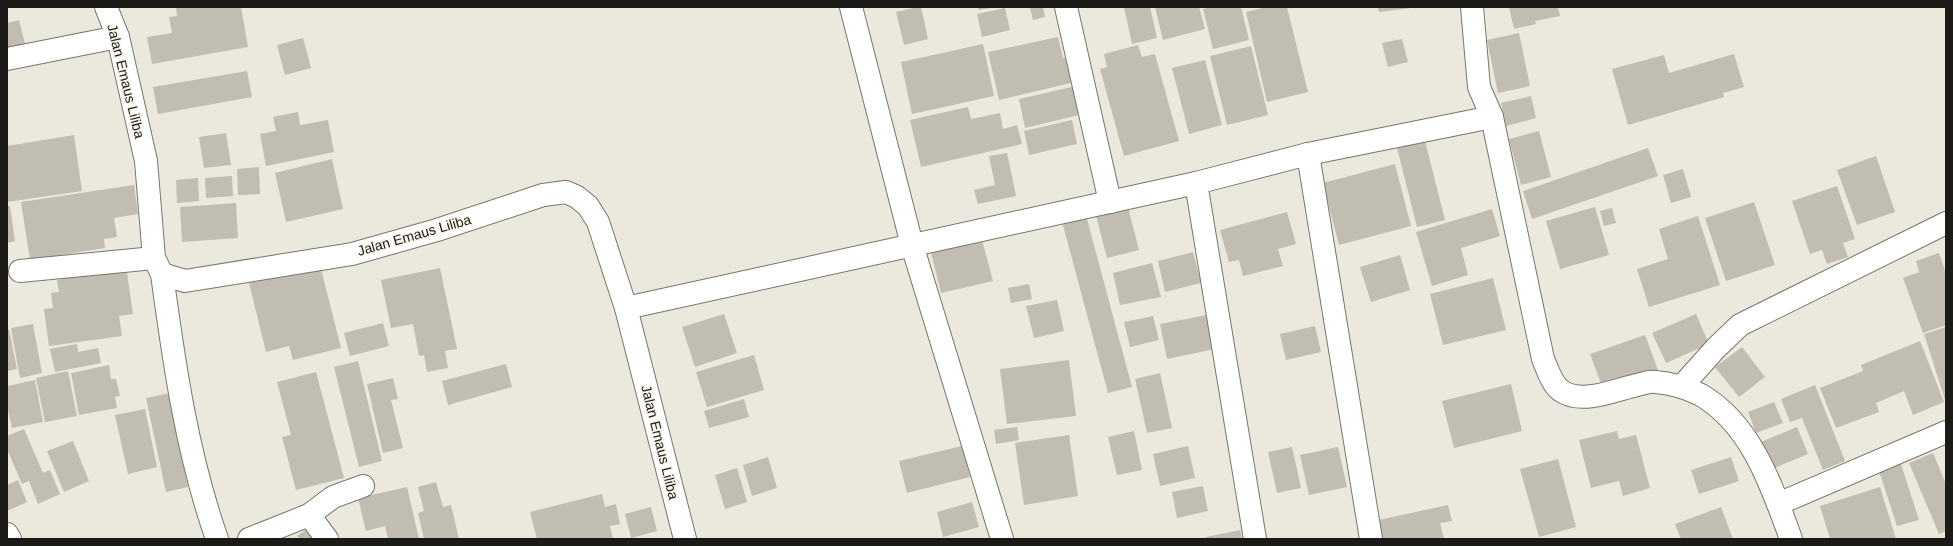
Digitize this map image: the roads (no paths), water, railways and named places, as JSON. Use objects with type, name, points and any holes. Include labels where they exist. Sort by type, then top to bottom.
[{"type":"street","name":"Jalan Emaus Liliba","points":[[106,7],[118,37],[146,161],[158,266],[185,281],[352,254],[437,230],[543,195],[566,192],[577,197],[588,206],[598,222],[626,308],[685,539]]},
{"type":"street","points":[[851,7],[912,245],[1002,539]]},
{"type":"street","points":[[1066,7],[1110,202]]},
{"type":"street","points":[[1472,7],[1479,87],[1492,118],[1543,359],[1552,380],[1562,392],[1577,397],[1653,382],[1681,387],[1700,395],[1715,404],[1737,426],[1756,455],[1778,504],[1790,539]]},
{"type":"street","points":[[7,59],[118,37]]},
{"type":"street","points":[[626,308],[1196,183],[1308,154],[1492,118]]},
{"type":"street","points":[[1308,154],[1371,539]]},
{"type":"street","points":[[1196,183],[1255,539]]},
{"type":"street","points":[[1681,387],[1716,348],[1740,325],[1946,223]]},
{"type":"street","points":[[20,271],[158,266],[173,357],[202,497],[217,539]]},
{"type":"street","points":[[1778,504],[1946,432]]},
{"type":"street","points":[[249,539],[309,515],[333,497],[363,486]]},
{"type":"street","points":[[309,515],[327,539]]},
{"type":"street","points":[[7,534],[10,539]]}]
